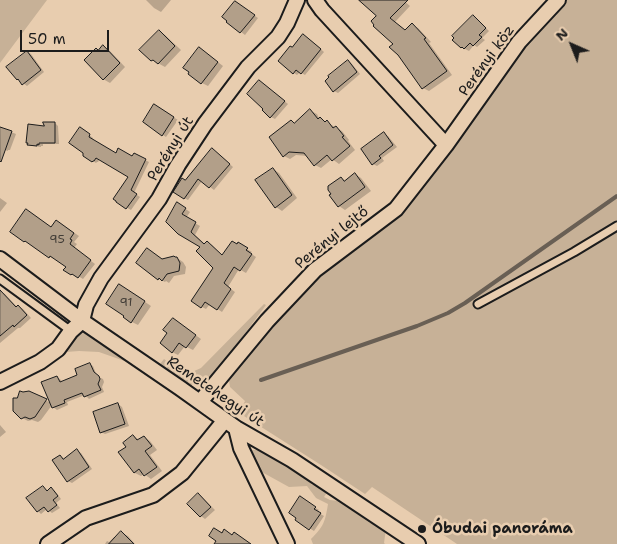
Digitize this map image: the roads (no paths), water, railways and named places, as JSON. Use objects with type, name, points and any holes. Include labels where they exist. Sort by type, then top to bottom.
[{"type":"street","name":"Perényi út","points":[[82,321],[86,305],[101,278],[159,199],[178,164],[205,124],[248,67],[278,37],[287,23],[297,0]]},
{"type":"street","points":[[315,0],[446,145]]},
{"type":"street","name":"Perényi köz","points":[[446,145],[519,42],[558,0]]},
{"type":"street","name":"Perényi lejtő","points":[[200,402],[267,321],[315,270],[396,209],[446,145]]},
{"type":"street","name":"Remetehegyi út","points":[[0,259],[82,321],[230,424],[292,460],[418,544]]},
{"type":"street","points":[[0,382],[46,358],[58,348],[71,331],[82,321]]},
{"type":"street","points":[[48,544],[86,518],[153,495],[182,473],[230,424],[287,544]]},
{"type":"lane","points":[[478,304],[574,252],[617,226]]},
{"type":"lane","points":[[0,279],[71,331]]},
{"type":"waterway","points":[[261,380],[417,326],[448,313],[617,196]]},
{"type":"place","name":"Óbudai panoráma","points":[[422,529]]}]
